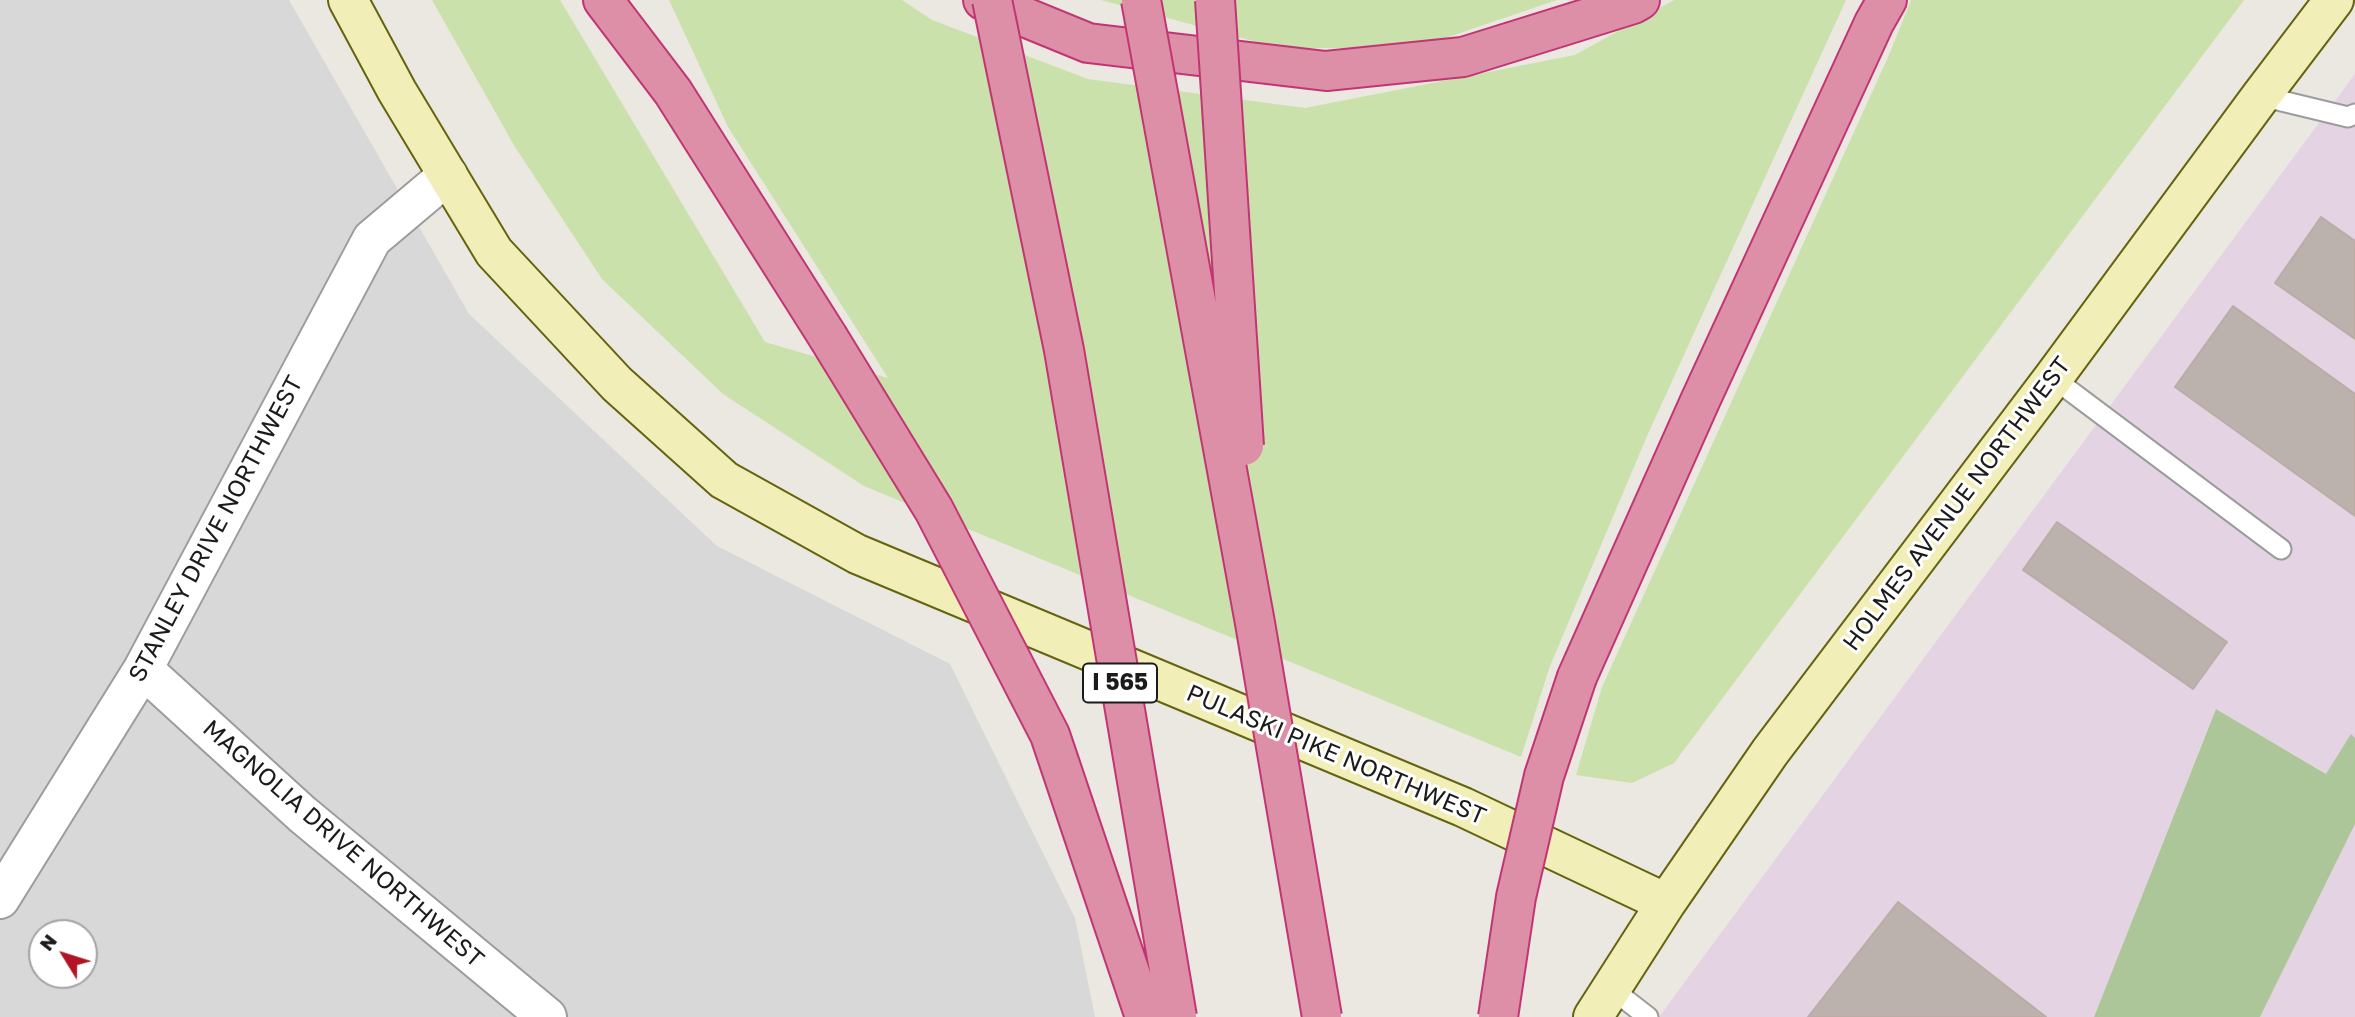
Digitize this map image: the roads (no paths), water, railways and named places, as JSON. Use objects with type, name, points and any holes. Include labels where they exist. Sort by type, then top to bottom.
[{"type":"highway","points":[[603,0],[673,92],[934,510],[1050,735],[1145,1017]]},
{"type":"highway","points":[[637,0],[673,92]]},
{"type":"highway","points":[[983,0],[1088,43],[1326,71],[1464,57],[1640,0]]},
{"type":"highway","name":"I 565","points":[[992,0],[1064,350],[1177,1017]]},
{"type":"highway","points":[[1141,0],[1255,623],[1322,1017]]},
{"type":"highway","points":[[1215,0],[1255,623]]},
{"type":"highway","points":[[1498,1017],[1516,897],[1544,776],[1577,677],[1700,401],[1887,0]]},
{"type":"main road","name":"PULASKI PIKE NORTHWEST","points":[[348,0],[397,91],[494,252],[617,384],[724,480],[858,554],[1463,807],[1666,903]]},
{"type":"main road","name":"HOLMES AVENUE NORTHWEST","points":[[1602,1003],[1666,903],[1770,752],[2334,0]]},
{"type":"street","name":"STANLEY DRIVE NORTHWEST","points":[[0,899],[143,669],[372,239],[448,175]]},
{"type":"street","name":"MAGNOLIA DRIVE NORTHWEST","points":[[143,669],[302,814],[547,1017]]},
{"type":"lane","points":[[2261,96],[2348,117],[2355,114]]},
{"type":"lane","points":[[2053,378],[2281,550]]},
{"type":"lane","points":[[1602,1003],[1648,1017]]}]
